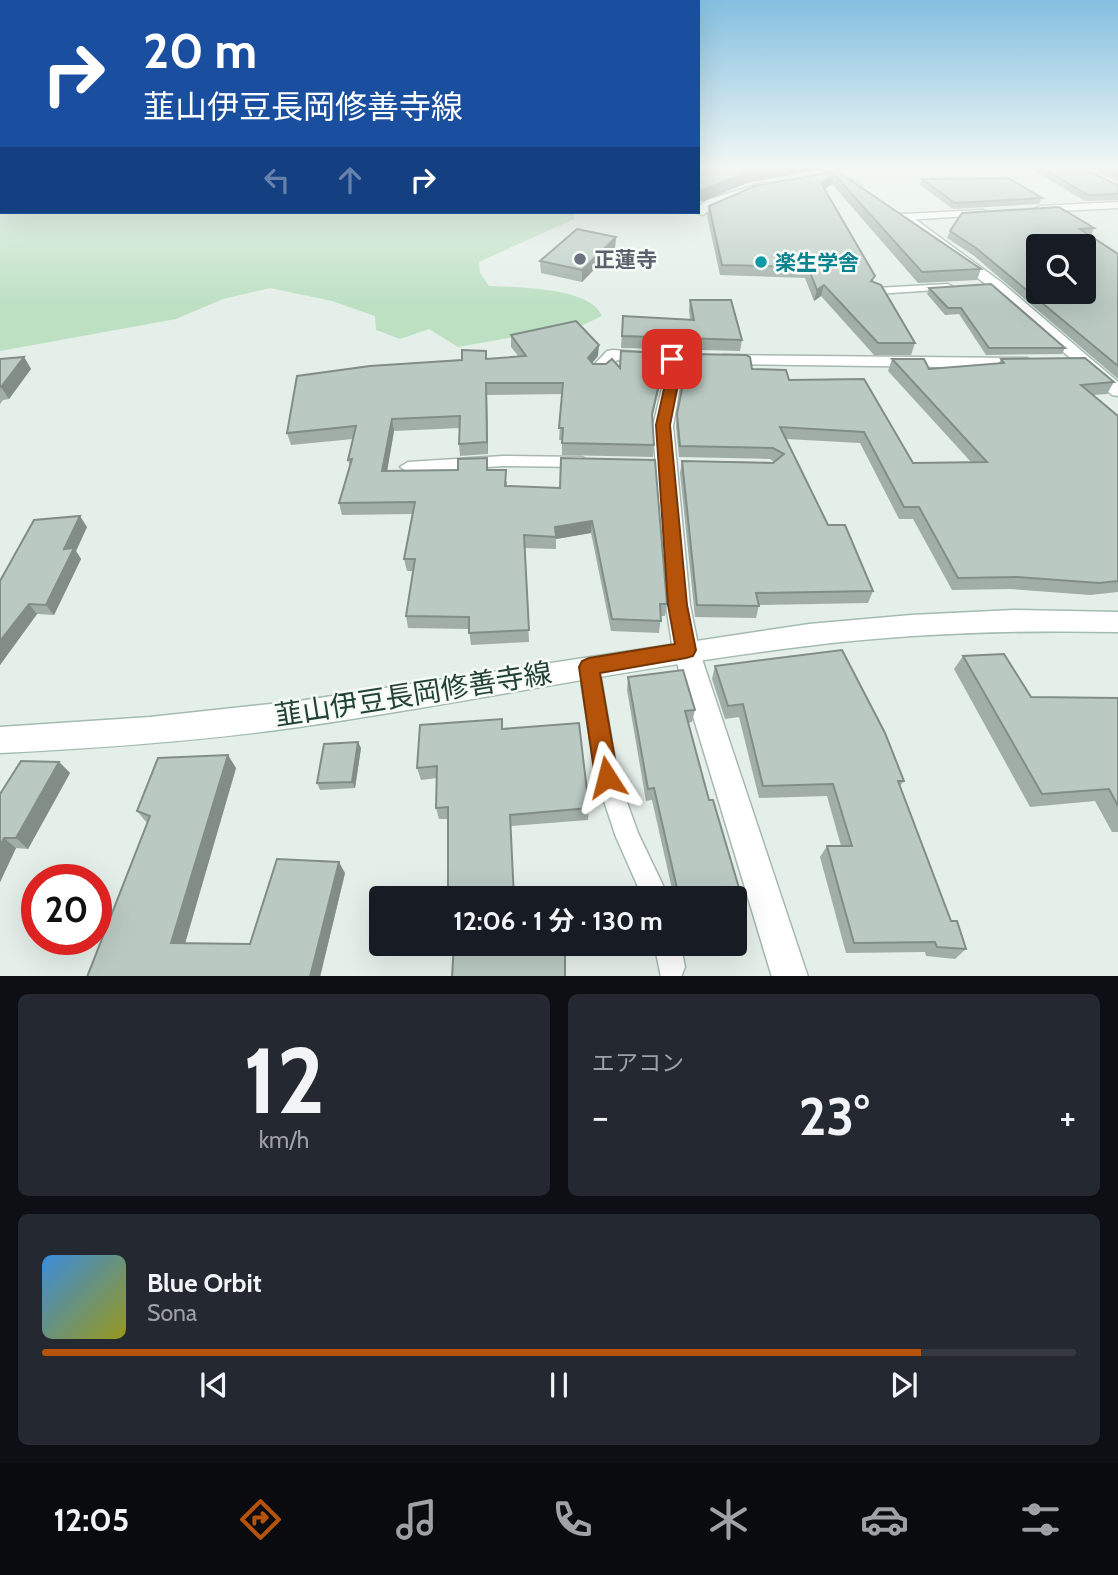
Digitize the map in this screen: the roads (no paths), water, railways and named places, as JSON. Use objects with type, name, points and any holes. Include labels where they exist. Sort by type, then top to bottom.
[{"type":"main road","points":[[898,214],[996,285],[1118,391]]},
{"type":"main road","points":[[599,369],[613,355],[690,360],[1085,362]]},
{"type":"main road","points":[[690,360],[663,425],[678,605],[686,650],[790,976]]},
{"type":"main road","name":"韮山伊豆長岡修善寺線","points":[[0,740],[122,734],[299,714],[686,650],[944,622],[1067,619],[1118,622]]},
{"type":"lane","points":[[898,214],[963,213]]},
{"type":"lane","points":[[970,286],[996,285]]},
{"type":"lane","points":[[876,291],[956,287]]},
{"type":"lane","points":[[408,467],[503,461],[598,463]]},
{"type":"lane","points":[[589,667],[607,777],[628,837],[650,886]]},
{"type":"place","name":"正蓮寺","points":[[580,259]]},
{"type":"place","name":"楽生学舎","points":[[761,262]]}]
